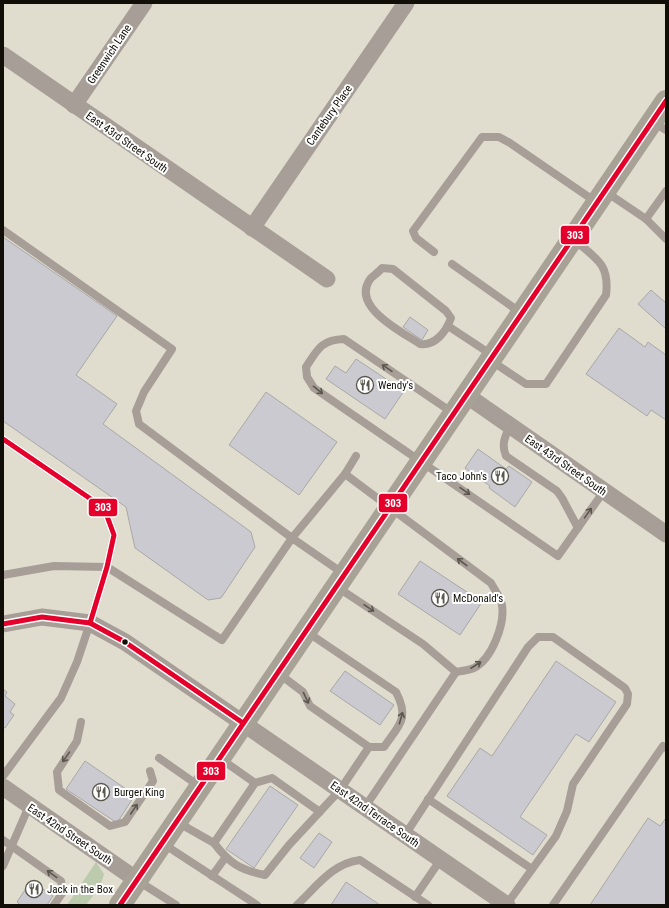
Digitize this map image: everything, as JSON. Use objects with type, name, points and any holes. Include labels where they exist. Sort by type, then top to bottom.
[{"type":"main road","points":[[120,905],[601,197],[659,126],[666,101]]},
{"type":"street","name":"Greenwich Lane","points":[[74,105],[144,3]]},
{"type":"street","name":"Cantebury Place","points":[[252,228],[406,3]]},
{"type":"street","name":"East 43rd Street South","points":[[3,55],[327,279]]},
{"type":"street","name":"East 43rd Street South","points":[[466,395],[666,534]]},
{"type":"street","points":[[3,624],[42,617],[90,623]]},
{"type":"street","name":"East 42nd Terrace South","points":[[90,623],[125,642],[507,905]]},
{"type":"street","name":"East 42nd Street South","points":[[3,787],[137,880]]},
{"type":"lane","points":[[434,252],[416,238],[413,231],[482,137],[499,137],[510,143],[601,197],[646,219],[666,239]]},
{"type":"lane","points":[[646,219],[666,191]]},
{"type":"lane","points":[[3,230],[172,350],[144,392],[136,411],[139,424],[292,538],[340,580],[423,644],[456,672]]},
{"type":"lane","points":[[448,326],[526,384],[546,384],[606,295],[608,280],[602,265],[573,238]]},
{"type":"lane","points":[[452,264],[522,313]]},
{"type":"lane","points":[[382,268],[393,269],[446,311],[451,318],[448,326],[435,341],[428,345],[420,344],[377,315],[369,307],[366,294],[370,279],[382,268]]},
{"type":"lane","points":[[454,413],[344,339],[332,339],[320,346],[306,366],[308,377],[314,388],[422,460],[558,556],[604,491]]},
{"type":"lane","points":[[510,426],[503,442],[503,448],[506,456],[557,491],[578,528]]},
{"type":"lane","points":[[3,438],[104,508],[114,535],[107,567],[90,623],[77,662],[61,698],[3,776]]},
{"type":"lane","points":[[3,575],[54,566],[107,567],[222,640],[292,538],[345,474],[356,456]]},
{"type":"lane","points":[[345,474],[491,583],[502,604],[501,626],[495,643],[486,657],[474,668],[456,672],[365,807]]},
{"type":"lane","points":[[277,673],[303,692],[310,706],[369,747],[384,747],[402,721],[404,706],[396,692],[306,631]]},
{"type":"lane","points":[[406,835],[528,648],[538,637],[553,637],[625,688],[628,694],[627,704],[573,784],[567,812],[556,836],[507,905]]},
{"type":"lane","points":[[81,722],[78,741],[57,772],[59,790],[103,822],[110,826],[125,822],[153,781],[150,771]]},
{"type":"lane","points":[[553,905],[663,746],[666,748]]},
{"type":"lane","points":[[176,822],[214,843],[225,858],[248,872],[265,875],[289,844],[340,790],[369,747]]},
{"type":"lane","points":[[160,758],[200,787]]},
{"type":"lane","points":[[219,758],[254,783]]},
{"type":"lane","points":[[214,843],[254,783],[272,778],[320,812]]},
{"type":"lane","points":[[428,800],[532,869]]},
{"type":"lane","points":[[3,866],[11,844],[29,806]]},
{"type":"lane","points":[[3,840],[11,844],[61,881],[63,892],[54,905]]},
{"type":"lane","points":[[162,843],[257,905]]},
{"type":"lane","points":[[212,876],[225,858]]},
{"type":"lane","points":[[415,897],[441,859]]},
{"type":"lane","points":[[297,905],[336,868],[348,862],[360,860],[428,905]]},
{"type":"lane","points":[[137,880],[176,905]]},
{"type":"green space","points":[[96,862],[104,874],[97,890],[86,905],[67,905]]},
{"type":"building","points":[[3,237],[117,316],[76,375],[117,404],[103,424],[251,532],[255,547],[221,598],[208,600],[135,548],[126,507],[3,421]]},
{"type":"building","points":[[651,290],[666,303],[666,329],[638,304]]},
{"type":"building","points":[[410,317],[428,330],[422,340],[403,327]]},
{"type":"building","points":[[619,328],[645,347],[648,342],[666,355],[666,420],[651,410],[647,416],[586,374]]},
{"type":"building","name":"Wendy's","points":[[356,359],[404,391],[385,419],[326,379],[335,366],[346,373]]},
{"type":"building","points":[[266,392],[337,442],[299,495],[229,445]]},
{"type":"building","name":"Taco John's","points":[[478,449],[506,469],[509,466],[532,482],[515,507],[465,468]]},
{"type":"building","name":"McDonald's","points":[[420,561],[482,602],[460,635],[398,594]]},
{"type":"building","points":[[556,661],[616,702],[589,742],[576,734],[520,817],[547,835],[533,855],[447,796],[480,748],[492,756]]},
{"type":"building","points":[[345,671],[394,705],[380,725],[330,691]]},
{"type":"building","points":[[3,689],[7,692],[5,696],[15,704],[10,712],[14,715],[5,728],[3,727]]},
{"type":"building","name":"Burger King","points":[[85,761],[135,795],[117,823],[66,789]]},
{"type":"building","points":[[270,786],[298,805],[254,868],[226,849]]},
{"type":"building","points":[[648,818],[660,826],[666,818],[666,905],[590,905]]},
{"type":"building","points":[[319,833],[332,842],[314,868],[300,858]]},
{"type":"building","name":"Jack in the Box","points":[[31,881],[53,896],[47,905],[17,905],[19,903],[17,902]]},
{"type":"building","points":[[346,882],[380,905],[331,905]]},
{"type":"transit line","name":"303","points":[[120,905],[666,101]]},
{"type":"transit line","name":"303","points":[[3,439],[104,508],[114,535],[107,567],[90,623]]},
{"type":"transit line","name":"303","points":[[3,624],[42,617],[90,623],[125,642],[243,723]]},
{"type":"place","name":"Wendy's","points":[[365,385]]},
{"type":"place","name":"Taco John's","points":[[500,476]]},
{"type":"place","name":"McDonald's","points":[[440,598]]},
{"type":"place","name":"Burger King","points":[[101,792]]},
{"type":"place","name":"Jack in the Box","points":[[34,889]]}]
